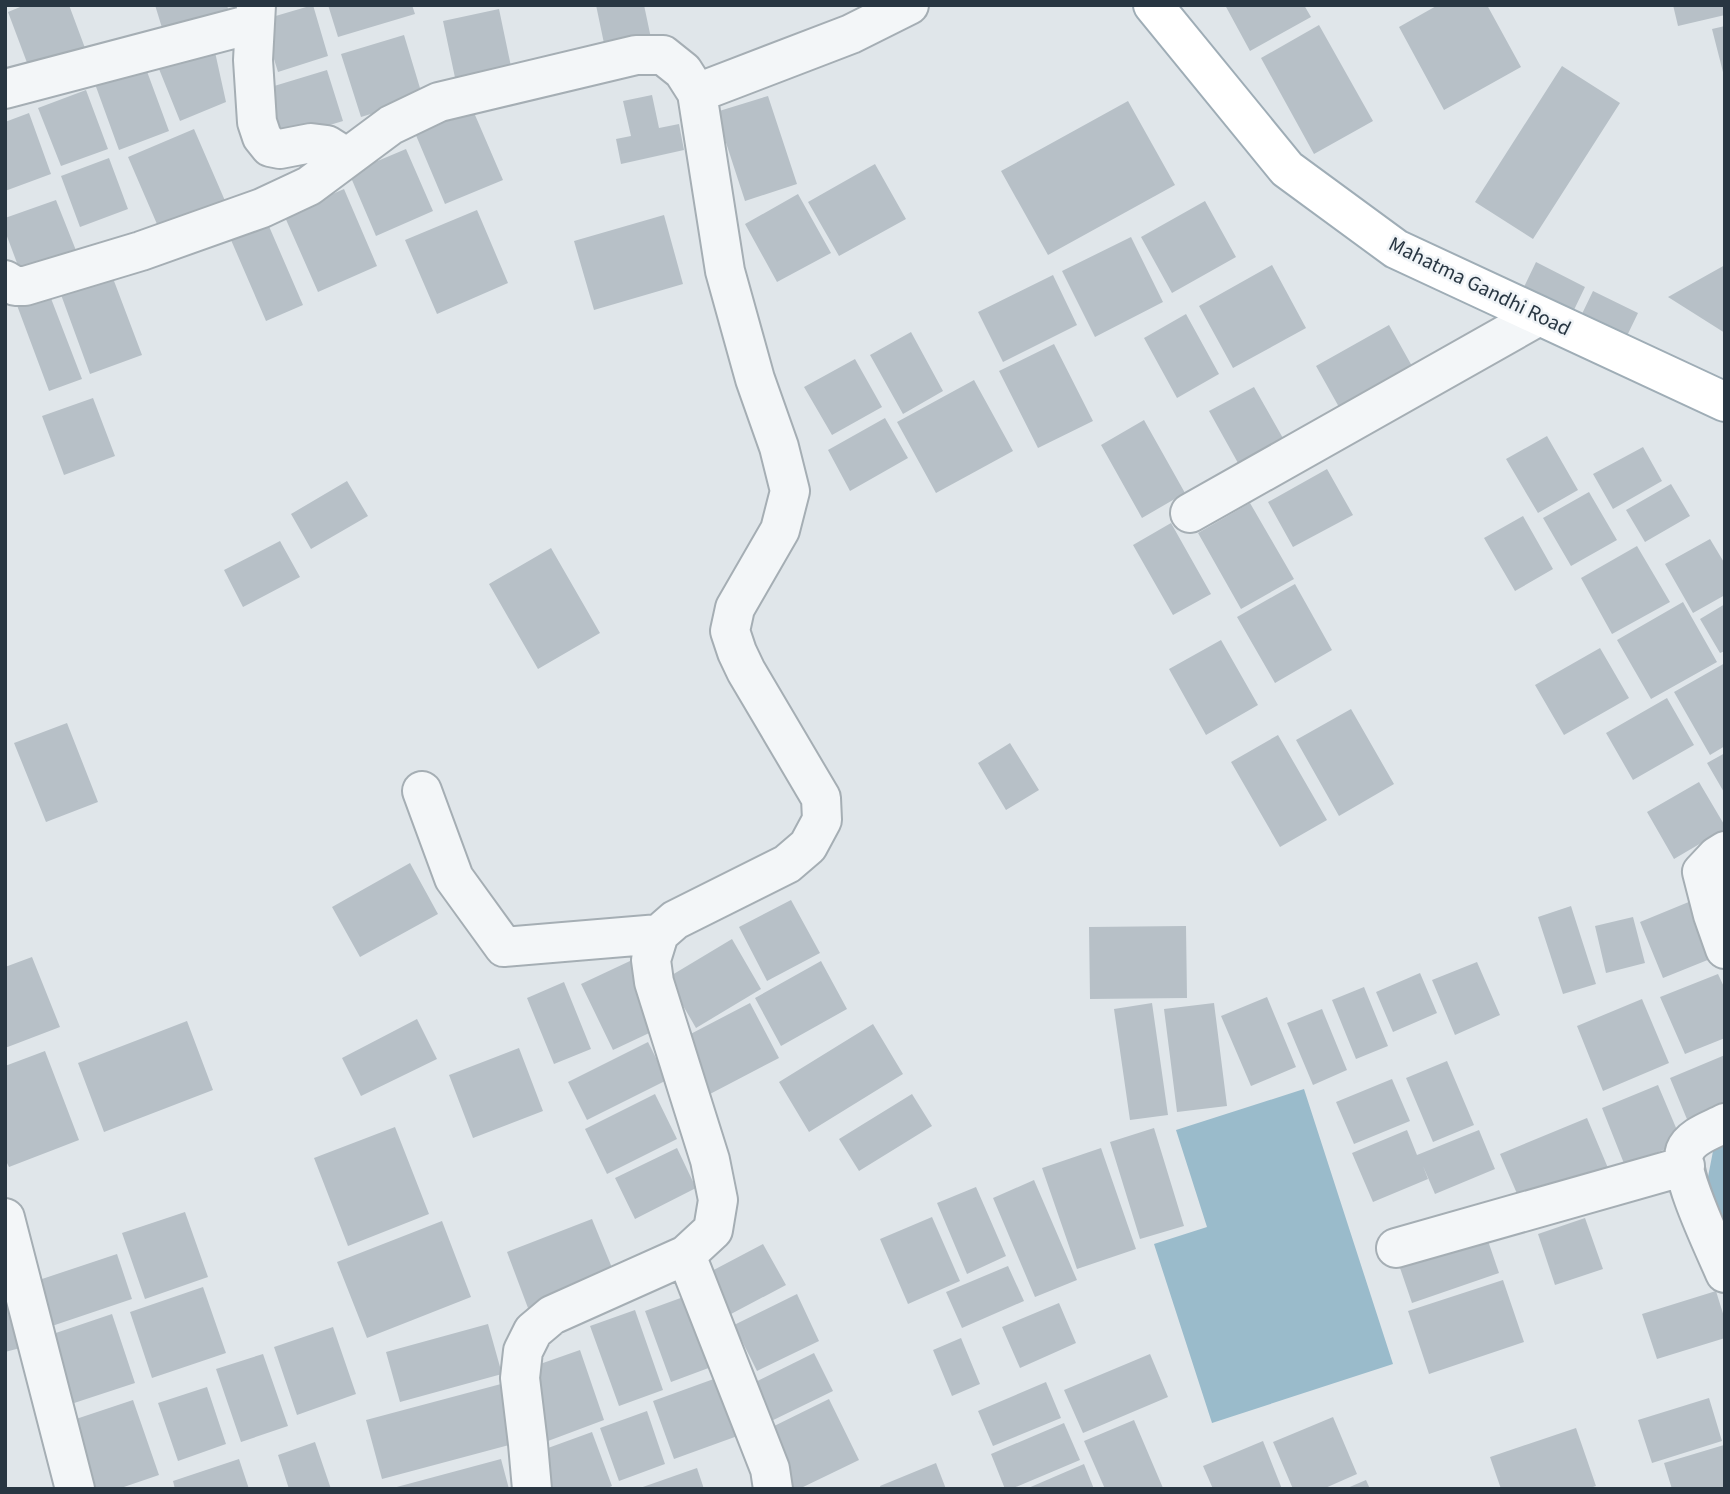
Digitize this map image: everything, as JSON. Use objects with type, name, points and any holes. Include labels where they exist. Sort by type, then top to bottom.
[{"type":"main road","name":"Mahatma Gandhi Road","points":[[1153,5],[1287,169],[1396,249],[1725,402]]},
{"type":"street","points":[[697,93],[851,34],[909,5]]},
{"type":"street","points":[[5,89],[256,14],[253,60],[257,122],[262,137],[270,147],[280,149],[311,143],[327,145],[346,157]]},
{"type":"street","points":[[5,280],[15,286],[25,286],[141,251],[262,208],[309,186],[391,125],[439,102],[636,55],[663,55],[683,71],[697,93],[725,271],[790,491],[780,530],[735,608],[730,631],[746,671],[821,798],[822,820],[808,846],[787,864],[675,920],[659,934],[651,960],[654,982],[710,1160],[718,1200],[713,1230],[686,1255],[552,1315],[533,1331],[523,1351],[520,1378],[532,1489]]},
{"type":"street","points":[[1190,513],[1539,316]]},
{"type":"street","points":[[422,791],[454,878],[504,947],[659,934]]},
{"type":"street","points":[[1725,851],[1702,872],[1725,950]]},
{"type":"street","points":[[1725,1123],[1695,1138],[1685,1151],[1689,1185],[1725,1273]]},
{"type":"street","points":[[1396,1248],[1685,1167]]},
{"type":"street","points":[[5,1218],[11,1267],[75,1489]]},
{"type":"street","points":[[686,1255],[770,1469],[773,1489]]},
{"type":"water","points":[[1304,1089],[1393,1364],[1212,1423],[1154,1244],[1207,1227],[1176,1130]]},
{"type":"water","points":[[1725,1141],[1725,1231],[1707,1182],[1714,1146]]},
{"type":"building","points":[[25,5],[69,5],[85,48],[29,68],[8,12]]},
{"type":"building","points":[[155,5],[227,5],[229,13],[163,31]]},
{"type":"building","points":[[313,5],[328,56],[278,72],[262,20]]},
{"type":"building","points":[[328,5],[412,5],[415,14],[338,37]]},
{"type":"building","points":[[596,5],[644,5],[652,43],[606,53]]},
{"type":"building","points":[[1225,5],[1304,5],[1311,17],[1250,51]]},
{"type":"building","points":[[1438,5],[1487,5],[1521,67],[1444,110],[1399,27]]},
{"type":"building","points":[[1673,5],[1725,5],[1725,15],[1678,26]]},
{"type":"building","points":[[499,9],[513,76],[457,87],[443,21]]},
{"type":"building","points":[[1319,25],[1373,121],[1314,154],[1261,58]]},
{"type":"building","points":[[1725,26],[1725,76],[1724,76],[1712,29]]},
{"type":"building","points":[[404,35],[423,98],[361,117],[341,54]]},
{"type":"building","points":[[215,52],[226,102],[180,121],[159,69]]},
{"type":"building","points":[[145,66],[169,131],[119,150],[95,84]]},
{"type":"building","points":[[1562,66],[1620,103],[1533,239],[1475,202]]},
{"type":"building","points":[[327,70],[343,121],[277,141],[261,90]]},
{"type":"building","points":[[86,90],[108,149],[61,166],[38,108]]},
{"type":"building","points":[[652,95],[659,128],[679,124],[684,150],[621,164],[616,139],[631,136],[623,101]]},
{"type":"building","points":[[768,96],[797,184],[745,201],[716,112]]},
{"type":"building","points":[[1128,101],[1175,185],[1048,255],[1001,171]]},
{"type":"building","points":[[472,108],[503,180],[445,204],[415,133]]},
{"type":"building","points":[[29,113],[51,174],[5,191],[5,122]]},
{"type":"building","points":[[194,129],[229,210],[163,238],[128,157]]},
{"type":"building","points":[[406,149],[433,211],[376,236],[349,173]]},
{"type":"building","points":[[109,158],[128,209],[80,227],[61,176]]},
{"type":"building","points":[[875,164],[906,219],[839,256],[808,202]]},
{"type":"building","points":[[344,189],[377,266],[318,292],[284,215]]},
{"type":"building","points":[[798,194],[831,253],[777,282],[745,224]]},
{"type":"building","points":[[56,200],[79,258],[23,279],[5,231],[5,218]]},
{"type":"building","points":[[1205,201],[1236,257],[1172,293],[1141,237]]},
{"type":"building","points":[[477,210],[508,283],[437,314],[405,240]]},
{"type":"building","points":[[664,215],[683,284],[594,310],[574,241]]},
{"type":"building","points":[[268,224],[303,305],[266,321],[231,240]]},
{"type":"building","points":[[1131,237],[1163,302],[1095,337],[1062,271]]},
{"type":"building","points":[[1536,262],[1585,287],[1572,314],[1523,289]]},
{"type":"building","points":[[1272,265],[1306,328],[1233,368],[1199,306]]},
{"type":"building","points":[[1725,265],[1725,333],[1668,297]]},
{"type":"building","points":[[111,273],[142,355],[90,374],[60,292]]},
{"type":"building","points":[[1053,275],[1077,325],[1003,362],[978,312]]},
{"type":"building","points":[[47,288],[82,379],[49,391],[15,300]]},
{"type":"building","points":[[1593,291],[1638,313],[1625,340],[1580,318]]},
{"type":"building","points":[[1186,314],[1219,374],[1177,398],[1144,338]]},
{"type":"building","points":[[1389,325],[1417,375],[1344,416],[1316,366]]},
{"type":"building","points":[[911,332],[943,391],[903,414],[870,355]]},
{"type":"building","points":[[1054,344],[1093,421],[1038,448],[999,371]]},
{"type":"building","points":[[855,359],[882,407],[832,435],[804,387]]},
{"type":"building","points":[[974,380],[1013,451],[936,493],[897,422]]},
{"type":"building","points":[[1254,387],[1288,447],[1243,472],[1209,411]]},
{"type":"building","points":[[93,398],[115,456],[64,475],[42,416]]},
{"type":"building","points":[[885,418],[908,458],[850,491],[828,450]]},
{"type":"building","points":[[1144,420],[1185,493],[1142,518],[1101,445]]},
{"type":"building","points":[[1547,436],[1578,490],[1538,513],[1506,459]]},
{"type":"building","points":[[1643,447],[1662,481],[1613,509],[1593,474]]},
{"type":"building","points":[[1327,469],[1353,515],[1293,547],[1268,502]]},
{"type":"building","points":[[347,481],[368,516],[311,549],[291,514]]},
{"type":"building","points":[[1671,484],[1690,516],[1645,542],[1626,510]]},
{"type":"building","points":[[1589,492],[1617,540],[1571,566],[1543,518]]},
{"type":"building","points":[[1250,503],[1294,579],[1241,609],[1198,533]]},
{"type":"building","points":[[1523,516],[1553,569],[1515,591],[1484,538]]},
{"type":"building","points":[[1171,523],[1211,594],[1173,615],[1133,545]]},
{"type":"building","points":[[1710,539],[1725,564],[1725,595],[1693,613],[1665,564]]},
{"type":"building","points":[[280,541],[300,577],[243,607],[224,570]]},
{"type":"building","points":[[1637,546],[1670,602],[1612,634],[1581,578]]},
{"type":"building","points":[[551,548],[600,633],[538,669],[489,584]]},
{"type":"building","points":[[1295,584],[1332,650],[1275,683],[1237,617]]},
{"type":"building","points":[[1683,602],[1717,662],[1651,699],[1617,640]]},
{"type":"building","points":[[1725,604],[1725,651],[1720,653],[1700,619]]},
{"type":"building","points":[[1221,640],[1258,705],[1206,735],[1169,669]]},
{"type":"building","points":[[1600,648],[1629,698],[1564,735],[1535,685]]},
{"type":"building","points":[[1725,663],[1725,746],[1710,755],[1674,692]]},
{"type":"building","points":[[1667,698],[1694,745],[1633,780],[1606,733]]},
{"type":"building","points":[[1351,709],[1394,784],[1339,816],[1296,740]]},
{"type":"building","points":[[67,723],[98,802],[46,822],[14,743]]},
{"type":"building","points":[[1278,735],[1327,820],[1280,847],[1231,762]]},
{"type":"building","points":[[1010,743],[1039,790],[1006,810],[978,763]]},
{"type":"building","points":[[1725,753],[1725,794],[1707,763]]},
{"type":"building","points":[[1699,782],[1725,829],[1674,859],[1647,812]]},
{"type":"building","points":[[410,863],[438,914],[360,957],[332,907]]},
{"type":"building","points":[[1696,899],[1720,955],[1663,978],[1640,922]]},
{"type":"building","points":[[791,900],[820,953],[767,981],[739,927]]},
{"type":"building","points":[[1571,906],[1596,984],[1563,994],[1538,917]]},
{"type":"building","points":[[1633,917],[1645,963],[1606,973],[1595,926]]},
{"type":"building","points":[[1186,926],[1187,998],[1090,999],[1089,927]]},
{"type":"building","points":[[732,939],[761,989],[696,1028],[667,978]]},
{"type":"building","points":[[32,957],[60,1027],[5,1048],[5,967]]},
{"type":"building","points":[[630,961],[662,1027],[613,1050],[581,984]]},
{"type":"building","points":[[821,961],[847,1009],[781,1046],[755,998]]},
{"type":"building","points":[[1477,962],[1500,1015],[1455,1035],[1432,980]]},
{"type":"building","points":[[1420,973],[1437,1013],[1393,1032],[1376,992]]},
{"type":"building","points":[[1718,974],[1725,989],[1725,1038],[1685,1054],[1660,997]]},
{"type":"building","points":[[564,982],[591,1049],[554,1064],[527,998]]},
{"type":"building","points":[[1364,987],[1388,1046],[1356,1059],[1332,1000]]},
{"type":"building","points":[[1267,997],[1296,1067],[1251,1086],[1221,1016]]},
{"type":"building","points":[[1642,999],[1669,1063],[1603,1091],[1577,1026]]},
{"type":"building","points":[[750,1003],[779,1058],[710,1094],[681,1039]]},
{"type":"building","points":[[1152,1003],[1168,1115],[1130,1120],[1114,1009]]},
{"type":"building","points":[[1214,1003],[1227,1106],[1177,1112],[1164,1009]]},
{"type":"building","points":[[1322,1009],[1347,1070],[1313,1085],[1287,1023]]},
{"type":"building","points":[[417,1019],[437,1059],[361,1096],[342,1058]]},
{"type":"building","points":[[187,1021],[213,1090],[104,1132],[78,1063]]},
{"type":"building","points":[[873,1024],[903,1074],[809,1132],[779,1082]]},
{"type":"building","points":[[648,1042],[667,1080],[587,1120],[568,1082]]},
{"type":"building","points":[[519,1048],[543,1111],[473,1138],[449,1075]]},
{"type":"building","points":[[45,1051],[79,1140],[9,1167],[5,1159],[5,1066]]},
{"type":"building","points":[[1725,1055],[1725,1115],[1691,1129],[1670,1078]]},
{"type":"building","points":[[1447,1061],[1474,1125],[1433,1142],[1406,1078]]},
{"type":"building","points":[[1392,1079],[1410,1121],[1354,1144],[1336,1102]]},
{"type":"building","points":[[1658,1085],[1682,1142],[1625,1166],[1602,1108]]},
{"type":"building","points":[[655,1094],[677,1139],[607,1174],[585,1129]]},
{"type":"building","points":[[912,1094],[932,1126],[859,1171],[839,1139]]},
{"type":"building","points":[[1587,1118],[1608,1168],[1521,1203],[1500,1154]]},
{"type":"building","points":[[395,1127],[429,1214],[348,1246],[314,1158]]},
{"type":"building","points":[[1154,1128],[1184,1226],[1140,1239],[1110,1142]]},
{"type":"building","points":[[1407,1130],[1417,1155],[1479,1130],[1495,1169],[1435,1194],[1423,1166],[1428,1179],[1373,1202],[1352,1153]]},
{"type":"building","points":[[677,1148],[696,1188],[635,1219],[615,1178]]},
{"type":"building","points":[[1101,1148],[1136,1249],[1077,1269],[1042,1168]]},
{"type":"building","points":[[1034,1180],[1077,1280],[1035,1297],[993,1198]]},
{"type":"building","points":[[976,1187],[1006,1256],[967,1274],[937,1203]]},
{"type":"building","points":[[185,1212],[208,1277],[145,1299],[122,1233]]},
{"type":"building","points":[[932,1217],[960,1281],[908,1304],[880,1239]]},
{"type":"building","points":[[1585,1218],[1603,1269],[1555,1285],[1538,1234]]},
{"type":"building","points":[[592,1219],[615,1275],[528,1308],[507,1252]]},
{"type":"building","points":[[442,1221],[471,1297],[367,1338],[337,1262]]},
{"type":"building","points":[[1486,1235],[1499,1273],[1412,1303],[1399,1265]]},
{"type":"building","points":[[763,1244],[786,1285],[731,1314],[708,1273]]},
{"type":"building","points":[[117,1254],[132,1299],[49,1327],[33,1282]]},
{"type":"building","points":[[1008,1266],[1024,1301],[962,1328],[946,1292]]},
{"type":"building","points":[[1503,1280],[1524,1342],[1429,1374],[1408,1311]]},
{"type":"building","points":[[5,1284],[28,1346],[5,1352]]},
{"type":"building","points":[[203,1287],[226,1353],[152,1378],[130,1312]]},
{"type":"building","points":[[1716,1291],[1725,1320],[1725,1338],[1657,1359],[1642,1314]]},
{"type":"building","points":[[697,1292],[722,1363],[671,1382],[645,1311]]},
{"type":"building","points":[[797,1294],[819,1341],[757,1371],[734,1325]]},
{"type":"building","points":[[1059,1303],[1076,1343],[1020,1368],[1002,1327]]},
{"type":"building","points":[[635,1310],[663,1390],[619,1406],[590,1326]]},
{"type":"building","points":[[112,1314],[135,1383],[65,1406],[41,1338]]},
{"type":"building","points":[[488,1324],[502,1374],[400,1402],[386,1352]]},
{"type":"building","points":[[333,1327],[356,1394],[297,1415],[274,1347]]},
{"type":"building","points":[[961,1338],[980,1384],[952,1396],[933,1350]]},
{"type":"building","points":[[580,1350],[604,1420],[548,1441],[523,1370]]},
{"type":"building","points":[[814,1353],[833,1391],[761,1426],[743,1388]]},
{"type":"building","points":[[263,1354],[288,1426],[241,1442],[216,1369]]},
{"type":"building","points":[[1150,1354],[1168,1397],[1083,1433],[1064,1390]]},
{"type":"building","points":[[722,1376],[743,1434],[674,1459],[653,1401]]},
{"type":"building","points":[[1046,1382],[1061,1418],[993,1446],[978,1411]]},
{"type":"building","points":[[501,1384],[517,1443],[382,1479],[366,1420]]},
{"type":"building","points":[[207,1387],[226,1444],[178,1461],[158,1403]]},
{"type":"building","points":[[1709,1398],[1722,1441],[1652,1463],[1638,1420]]},
{"type":"building","points":[[829,1399],[859,1460],[799,1489],[789,1489],[762,1432]]},
{"type":"building","points":[[133,1400],[159,1475],[118,1489],[90,1489],[67,1422]]},
{"type":"building","points":[[647,1411],[665,1464],[619,1481],[600,1428]]},
{"type":"building","points":[[1333,1417],[1357,1474],[1323,1489],[1293,1489],[1273,1442]]},
{"type":"building","points":[[1134,1420],[1163,1488],[1105,1489],[1084,1441]]},
{"type":"building","points":[[1064,1423],[1080,1460],[1011,1489],[1005,1489],[991,1454]]},
{"type":"building","points":[[1576,1428],[1596,1486],[1587,1489],[1501,1489],[1490,1457]]},
{"type":"building","points":[[592,1432],[612,1486],[605,1489],[551,1489],[537,1452]]},
{"type":"building","points":[[1263,1441],[1282,1489],[1213,1489],[1203,1466]]},
{"type":"building","points":[[315,1442],[331,1489],[289,1489],[278,1455]]},
{"type":"building","points":[[1724,1445],[1725,1489],[1672,1489],[1664,1463]]},
{"type":"building","points":[[239,1459],[249,1489],[175,1489],[173,1481]]},
{"type":"building","points":[[501,1459],[509,1489],[393,1489],[393,1488]]},
{"type":"building","points":[[936,1463],[946,1489],[881,1489],[880,1486]]},
{"type":"building","points":[[1084,1464],[1094,1489],[1026,1489]]},
{"type":"building","points":[[697,1468],[704,1489],[640,1489],[640,1488]]},
{"type":"building","points":[[1366,1480],[1370,1489],[1345,1489]]}]
